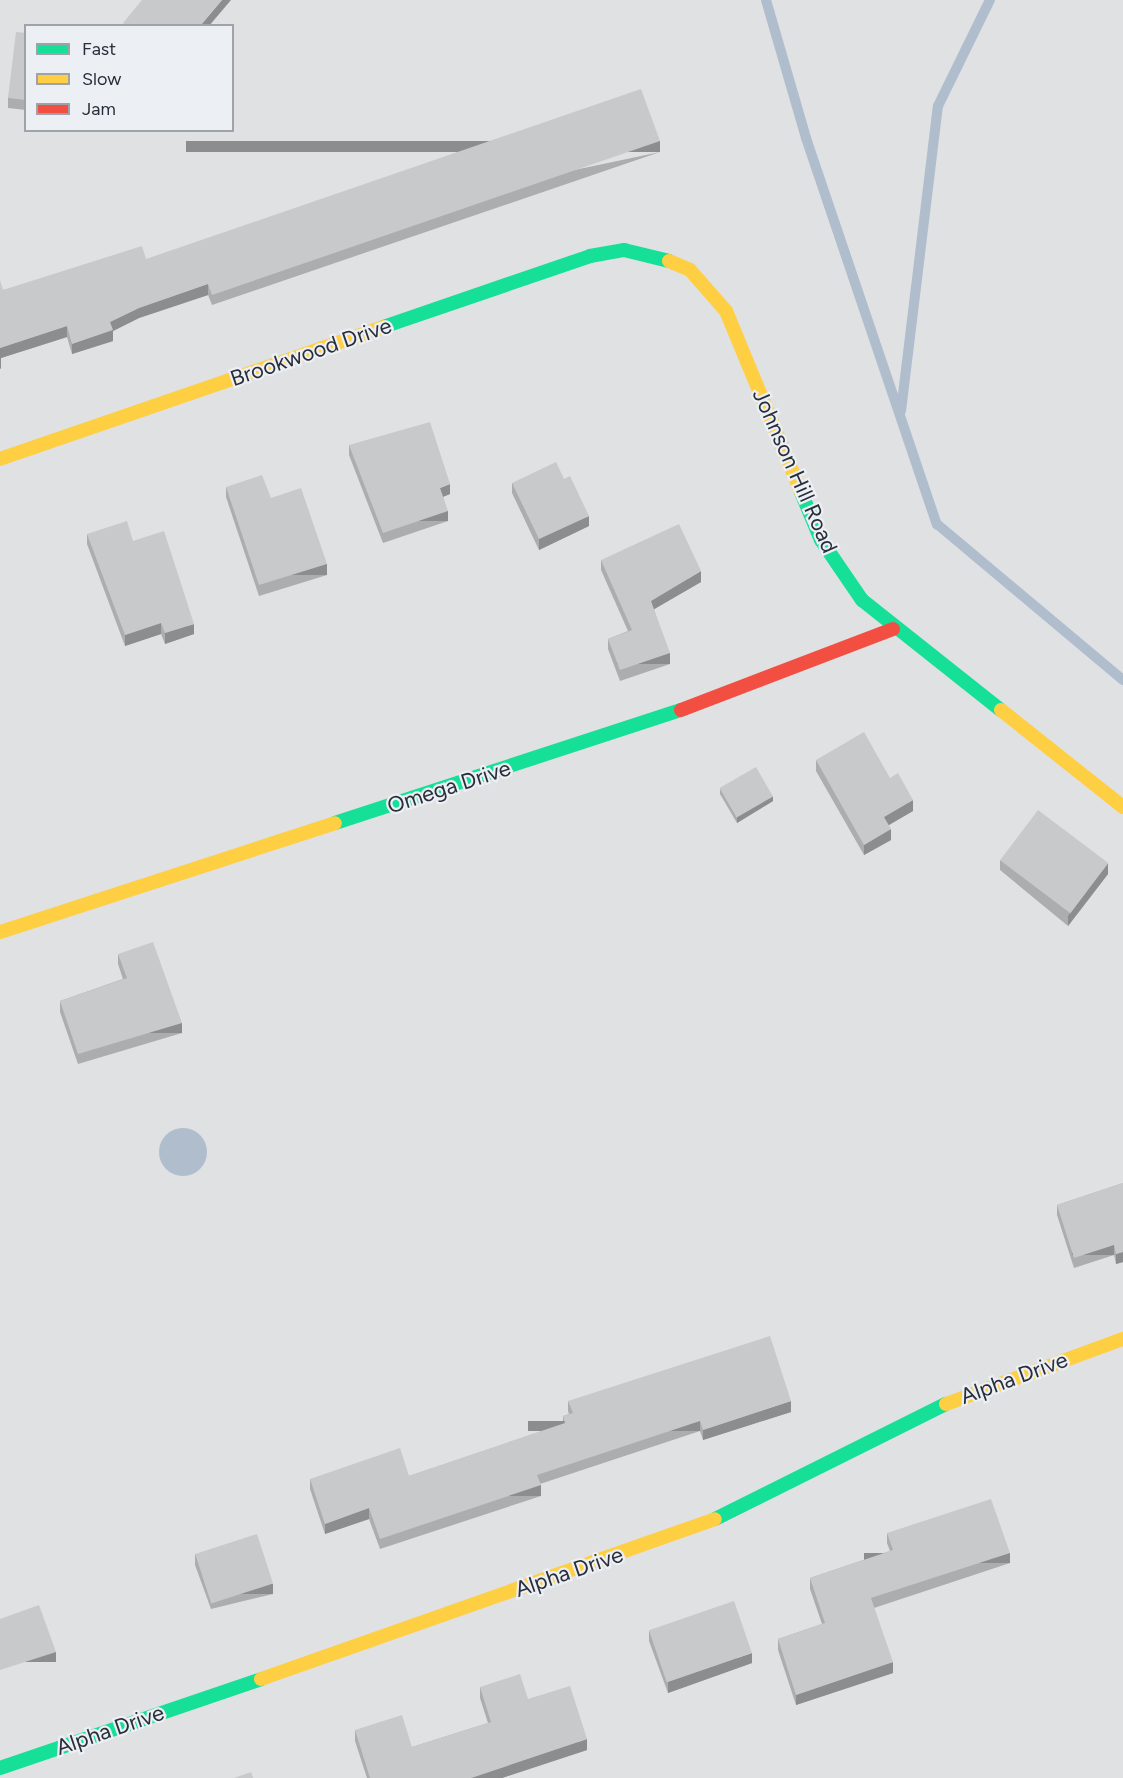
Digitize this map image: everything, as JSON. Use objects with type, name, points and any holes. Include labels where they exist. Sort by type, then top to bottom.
[{"type":"street","name":"Brookwood Drive","points":[[0,459],[590,256],[624,250]]},
{"type":"street","name":"Johnson Hill Road","points":[[624,250],[657,255],[690,270],[726,311],[821,540],[862,600],[893,629],[1123,807]]},
{"type":"street","name":"Omega Drive","points":[[0,932],[707,702],[893,629]]},
{"type":"street","name":"Alpha Drive","points":[[0,1768],[673,1537],[777,1492],[969,1391],[1123,1339]]},
{"type":"water","points":[[178,1128],[188,1128],[200,1135],[207,1147],[207,1157],[200,1169],[188,1176],[178,1176],[163,1165],[159,1157],[159,1147],[170,1132]]},
{"type":"building","points":[[142,0],[222,0],[202,24],[123,23]]},
{"type":"building","points":[[16,32],[24,33],[24,100],[8,98]]},
{"type":"building","points":[[641,89],[660,141],[212,295],[208,284],[139,308],[110,322],[113,330],[72,344],[67,326],[0,348],[0,280],[3,290],[142,246],[146,259]]},
{"type":"building","points":[[430,422],[450,484],[440,488],[448,511],[383,533],[349,445]]},
{"type":"building","points":[[556,462],[564,479],[570,476],[589,516],[539,539],[512,483]]},
{"type":"building","points":[[262,475],[271,498],[301,488],[327,564],[259,585],[226,487]]},
{"type":"building","points":[[127,521],[133,541],[164,531],[194,624],[165,633],[161,623],[125,635],[87,534]]},
{"type":"building","points":[[679,524],[701,571],[651,601],[670,653],[620,670],[608,639],[632,630],[601,560]]},
{"type":"building","points":[[864,732],[890,778],[898,773],[913,800],[884,817],[891,829],[864,845],[816,760]]},
{"type":"building","points":[[756,767],[773,796],[737,817],[720,788]]},
{"type":"building","points":[[1038,810],[1108,863],[1070,913],[1000,860]]},
{"type":"building","points":[[153,942],[182,1023],[78,1054],[60,1001],[127,978],[118,954]]},
{"type":"building","points":[[1123,1183],[1123,1252],[1116,1254],[1114,1245],[1074,1258],[1057,1205]]},
{"type":"building","points":[[770,1336],[791,1401],[703,1430],[700,1421],[537,1475],[541,1485],[380,1539],[369,1508],[325,1524],[310,1479],[400,1448],[409,1476],[565,1423],[563,1416],[573,1413],[568,1401]]},
{"type":"building","points":[[991,1499],[1010,1553],[871,1598],[893,1662],[796,1695],[778,1639],[825,1623],[810,1578],[893,1550],[887,1533]]},
{"type":"building","points":[[257,1534],[273,1583],[211,1604],[195,1554]]},
{"type":"building","points":[[734,1601],[752,1653],[667,1682],[649,1630]]},
{"type":"building","points":[[39,1605],[56,1652],[0,1670],[0,1619]]},
{"type":"building","points":[[520,1674],[528,1699],[570,1686],[587,1739],[471,1778],[370,1778],[355,1730],[402,1715],[412,1747],[491,1722],[480,1687]]},
{"type":"building","points":[[251,1772],[253,1778],[234,1778]]},
{"type":"waterway","points":[[766,0],[806,138],[937,524],[1123,680]]},
{"type":"waterway","points":[[901,411],[938,106],[990,0]]},
{"type":"traffic: fast","points":[[383,327],[590,256],[624,250],[669,261]]},
{"type":"traffic: fast","points":[[801,492],[821,540],[862,600],[1001,710]]},
{"type":"traffic: fast","points":[[335,823],[681,710]]},
{"type":"traffic: fast","points":[[715,1519],[946,1404]]},
{"type":"traffic: fast","points":[[0,1768],[261,1679]]},
{"type":"traffic: slow","points":[[669,261],[690,270],[726,311],[801,492]]},
{"type":"traffic: slow","points":[[0,459],[383,327]]},
{"type":"traffic: slow","points":[[1001,710],[1123,807]]},
{"type":"traffic: slow","points":[[0,932],[335,823]]},
{"type":"traffic: slow","points":[[946,1404],[1123,1339]]},
{"type":"traffic: slow","points":[[261,1679],[715,1519]]},
{"type":"traffic: jam","points":[[681,710],[893,629]]}]
